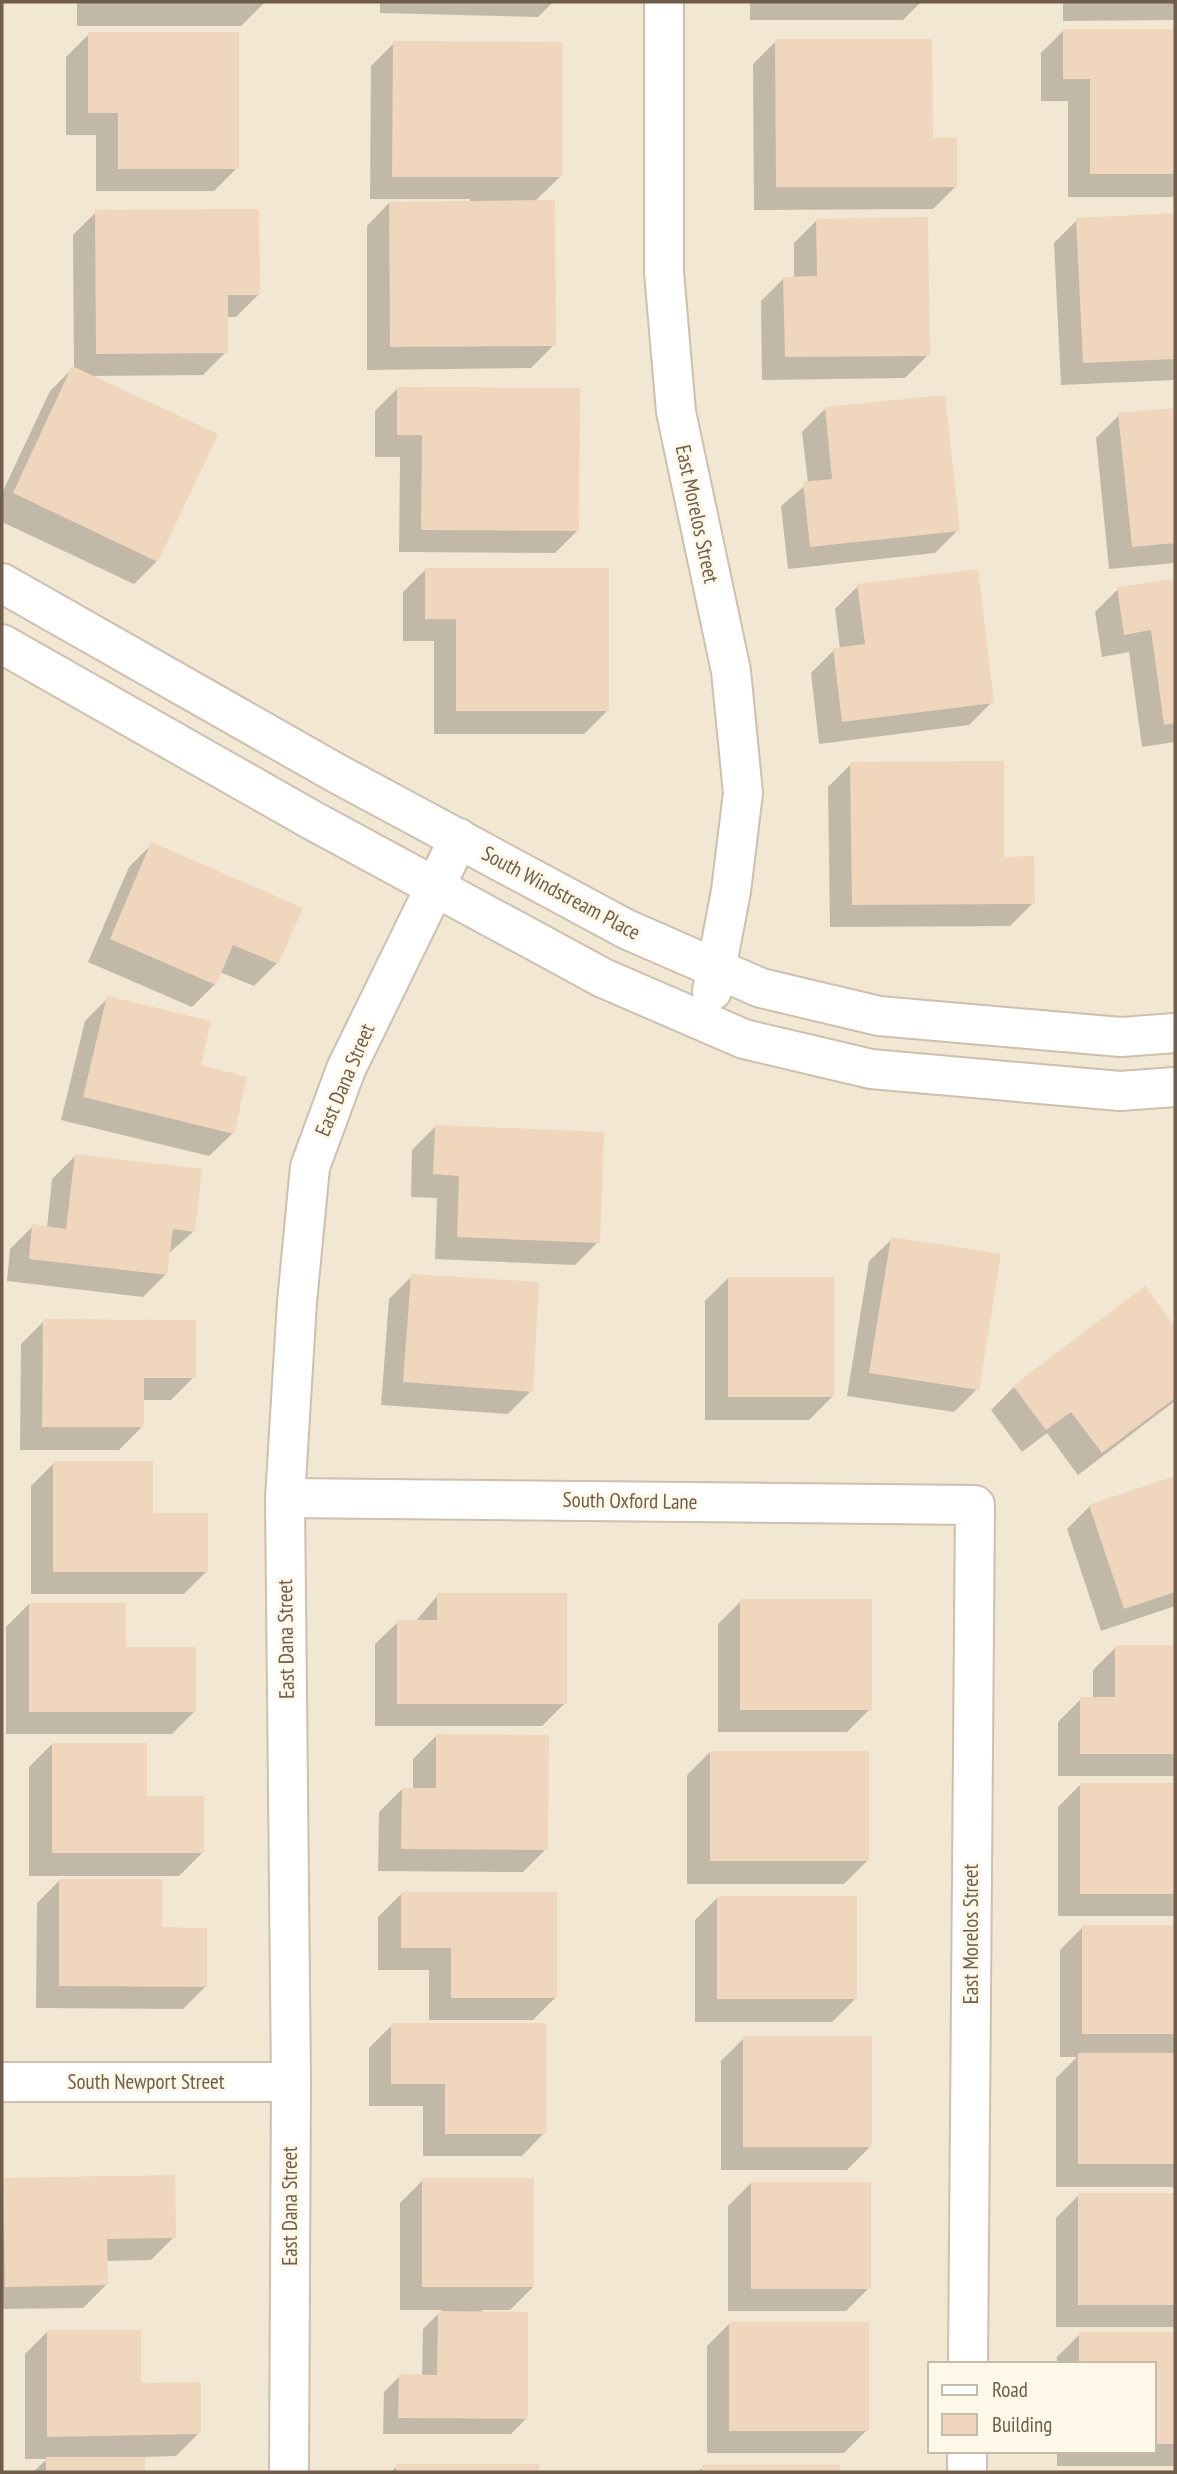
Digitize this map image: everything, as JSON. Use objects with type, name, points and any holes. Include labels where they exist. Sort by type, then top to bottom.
[{"type":"street","name":"East Morelos Street","points":[[664,2],[664,272],[676,412],[731,671],[743,793],[731,891],[705,1022]]},
{"type":"street","name":"South Windstream Place","points":[[2,583],[336,773],[626,929],[761,988],[879,1016],[1121,1037],[1175,1033]]},
{"type":"street","points":[[2,645],[603,978],[744,1039],[870,1069],[1120,1091],[1175,1087]]},
{"type":"street","name":"East Dana Street","points":[[289,2472],[291,2081],[285,1498],[297,1302],[310,1167],[346,1069],[458,838]]},
{"type":"street","name":"South Oxford Lane","points":[[285,1498],[975,1505]]},
{"type":"street","name":"East Morelos Street","points":[[968,2362],[975,1505]]},
{"type":"street","name":"South Newport Street","points":[[2,2081],[291,2081]]},
{"type":"street","points":[[967,2453],[967,2472]]},
{"type":"shaded area","points":[[2,2],[1175,2],[1175,2472],[2,2472]]},
{"type":"building","points":[[1063,29],[1175,29],[1175,174],[1090,174],[1090,79],[1063,79]]},
{"type":"building","points":[[88,32],[239,32],[239,169],[118,169],[118,113],[88,113]]},
{"type":"building","points":[[775,39],[932,39],[933,138],[957,137],[957,187],[776,187]]},
{"type":"building","points":[[393,41],[562,42],[562,177],[392,177]]},
{"type":"building","points":[[555,200],[556,346],[390,347],[389,202]]},
{"type":"building","points":[[259,209],[260,295],[228,295],[228,353],[96,354],[95,210]]},
{"type":"building","points":[[1175,213],[1175,359],[1083,363],[1076,218]]},
{"type":"building","points":[[928,217],[930,356],[785,357],[783,277],[817,276],[816,219]]},
{"type":"building","points":[[72,366],[218,434],[158,562],[13,493]]},
{"type":"building","points":[[397,387],[580,388],[579,531],[421,530],[422,435],[397,435]]},
{"type":"building","points":[[945,395],[960,531],[810,547],[803,482],[832,479],[825,407]]},
{"type":"building","points":[[1175,408],[1175,543],[1132,547],[1118,413]]},
{"type":"building","points":[[425,568],[609,568],[609,711],[456,711],[456,619],[425,619]]},
{"type":"building","points":[[978,569],[994,703],[842,722],[833,648],[865,644],[857,584]]},
{"type":"building","points":[[1175,579],[1175,723],[1164,725],[1151,630],[1124,635],[1117,587]]},
{"type":"building","points":[[1004,761],[1004,857],[1034,856],[1035,904],[852,905],[850,762]]},
{"type":"building","points":[[151,842],[303,908],[278,964],[233,945],[216,985],[110,939]]},
{"type":"building","points":[[107,996],[211,1021],[201,1065],[247,1077],[234,1134],[83,1097]]},
{"type":"building","points":[[435,1125],[604,1132],[600,1243],[457,1237],[459,1176],[433,1174]]},
{"type":"building","points":[[75,1154],[202,1169],[195,1232],[173,1229],[167,1275],[29,1259],[32,1224],[66,1229]]},
{"type":"building","points":[[891,1237],[1001,1254],[979,1390],[869,1373]]},
{"type":"building","points":[[411,1274],[539,1282],[533,1392],[403,1382]]},
{"type":"building","points":[[728,1277],[834,1277],[834,1397],[728,1397]]},
{"type":"building","points":[[1145,1286],[1175,1327],[1175,1398],[1102,1453],[1071,1412],[1046,1430],[1013,1386]]},
{"type":"building","points":[[43,1319],[196,1320],[196,1378],[144,1378],[144,1427],[42,1427]]},
{"type":"building","points":[[53,1461],[153,1461],[153,1513],[208,1513],[208,1572],[53,1572]]},
{"type":"building","points":[[1175,1476],[1175,1592],[1124,1609],[1089,1505]]},
{"type":"building","points":[[437,1593],[567,1593],[567,1704],[397,1704],[397,1620],[437,1620]]},
{"type":"building","points":[[740,1599],[872,1599],[872,1710],[740,1710]]},
{"type":"building","points":[[29,1603],[126,1603],[126,1647],[196,1647],[196,1712],[29,1712]]},
{"type":"building","points":[[1115,1645],[1175,1645],[1175,1754],[1080,1754],[1080,1697],[1115,1697]]},
{"type":"building","points":[[436,1734],[549,1735],[548,1850],[401,1849],[402,1788],[436,1788]]},
{"type":"building","points":[[52,1743],[147,1743],[147,1796],[204,1796],[204,1853],[52,1853]]},
{"type":"building","points":[[710,1751],[869,1751],[869,1861],[710,1861]]},
{"type":"building","points":[[1080,1783],[1175,1783],[1175,1894],[1080,1894]]},
{"type":"building","points":[[59,1879],[162,1879],[162,1927],[207,1928],[207,1987],[59,1986]]},
{"type":"building","points":[[401,1892],[557,1892],[557,1998],[451,1998],[451,1948],[401,1948]]},
{"type":"building","points":[[717,1896],[857,1896],[857,1999],[717,1999]]},
{"type":"building","points":[[1082,1925],[1175,1925],[1175,2034],[1082,2034]]},
{"type":"building","points":[[391,2023],[546,2023],[546,2134],[445,2134],[445,2084],[391,2084]]},
{"type":"building","points":[[743,2036],[872,2036],[872,2147],[743,2147]]},
{"type":"building","points":[[1078,2053],[1175,2053],[1175,2164],[1078,2164]]},
{"type":"building","points":[[175,2175],[176,2238],[107,2239],[108,2285],[5,2287],[3,2178]]},
{"type":"building","points":[[422,2178],[534,2178],[534,2287],[422,2287]]},
{"type":"building","points":[[751,2182],[871,2182],[871,2289],[751,2289]]},
{"type":"building","points":[[1078,2193],[1175,2193],[1175,2305],[1078,2305]]},
{"type":"building","points":[[438,2311],[528,2312],[528,2419],[398,2418],[399,2374],[437,2375]]},
{"type":"building","points":[[729,2322],[869,2322],[869,2431],[729,2431]]},
{"type":"building","points":[[47,2330],[141,2330],[141,2383],[201,2382],[201,2434],[47,2437]]},
{"type":"building","points":[[1079,2332],[1175,2332],[1175,2444],[1156,2444],[1156,2362],[1079,2362]]},
{"type":"building","points":[[46,2457],[145,2457],[145,2472],[46,2472]]},
{"type":"building","points":[[396,2464],[539,2464],[539,2472],[396,2472]]},
{"type":"building","points":[[702,2465],[840,2465],[840,2472],[702,2472]]}]
